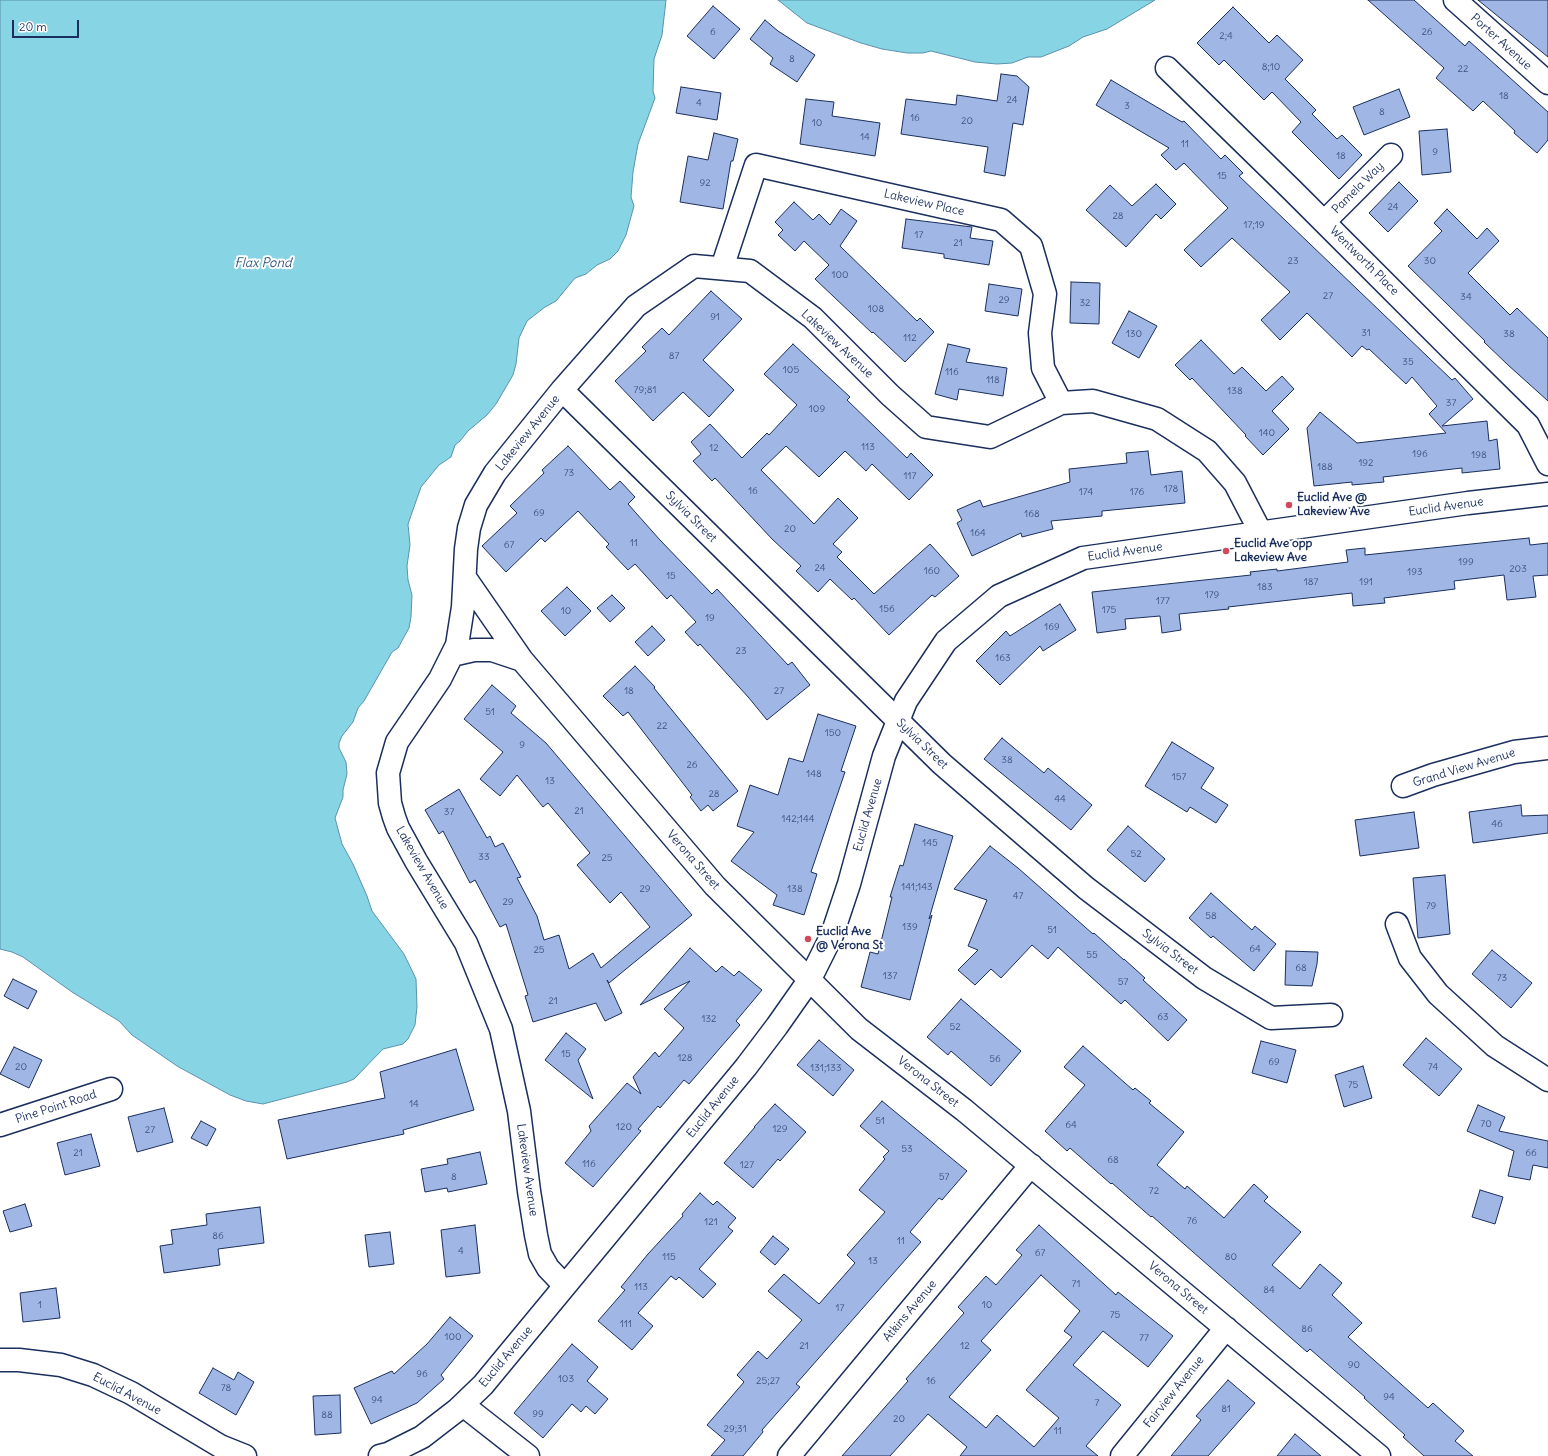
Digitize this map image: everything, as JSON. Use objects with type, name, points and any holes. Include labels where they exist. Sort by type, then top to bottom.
[{"type":"street","name":"Porter Avenue","points":[[1455,0],[1548,83]]},
{"type":"street","name":"Wentworth Place","points":[[1167,68],[1528,425],[1548,464]]},
{"type":"street","name":"Pamela Way","points":[[1324,222],[1391,155]]},
{"type":"street","name":"Lakeview Place","points":[[722,268],[756,165],[1001,220],[1031,246],[1045,294],[1040,333],[1043,368],[1061,403]]},
{"type":"street","name":"Lakeview Avenue","points":[[565,1286],[548,1268],[540,1254],[529,1191],[519,1111],[501,1029],[466,943],[416,861],[396,822],[390,803],[388,773],[397,742],[430,694],[457,645],[466,579],[466,549],[476,505],[495,473],[562,390],[636,306],[694,266],[750,271],[813,318],[890,395],[926,427],[990,437],[1061,403],[1093,400],[1157,419],[1207,451],[1235,483],[1261,533]]},
{"type":"street","name":"Sylvia Street","points":[[562,390],[942,764],[1086,888],[1204,978],[1271,1018],[1331,1015]]},
{"type":"street","name":"Euclid Avenue","points":[[380,1456],[388,1454],[422,1437],[463,1405],[483,1385],[746,1067],[777,1026],[810,979],[824,953],[836,923],[851,877],[884,756],[906,702],[946,641],[999,596],[1083,558],[1468,503],[1548,494]]},
{"type":"street","name":"Verona Street","points":[[466,579],[522,660],[715,886],[859,1029],[964,1110],[1031,1165],[1379,1456]]},
{"type":"street","points":[[452,655],[474,650],[492,650],[522,660]]},
{"type":"street","name":"Grand View Avenue","points":[[1403,786],[1433,775],[1514,752],[1548,748]]},
{"type":"street","points":[[1397,924],[1410,958],[1438,994],[1495,1046],[1548,1080]]},
{"type":"street","name":"Pine Point Road","points":[[0,1125],[111,1089]]},
{"type":"street","name":"Atkins Avenue","points":[[790,1456],[1031,1165]]},
{"type":"street","name":"Fairview Avenue","points":[[1122,1456],[1226,1328]]},
{"type":"street","name":"Euclid Avenue","points":[[0,1360],[19,1360],[61,1365],[93,1375],[131,1393],[220,1446],[245,1456]]},
{"type":"street","points":[[463,1405],[528,1456]]},
{"type":"water","name":"Flax Pond","points":[[0,0],[666,0],[662,35],[654,59],[653,91],[655,98],[638,144],[633,172],[631,197],[634,206],[626,235],[618,251],[610,259],[597,265],[586,274],[575,278],[556,301],[545,307],[527,321],[519,338],[516,364],[513,375],[496,404],[487,415],[468,431],[455,445],[451,457],[439,465],[421,487],[408,524],[410,545],[407,566],[408,580],[412,595],[409,628],[398,648],[392,652],[364,701],[358,708],[353,722],[342,736],[339,743],[339,748],[346,762],[347,774],[343,797],[335,818],[342,844],[353,864],[372,911],[404,954],[416,979],[417,1007],[415,1025],[408,1039],[403,1044],[383,1049],[354,1079],[347,1082],[263,1104],[246,1101],[230,1095],[177,1066],[132,1035],[119,1021],[72,992],[23,957],[0,949]]},
{"type":"water","points":[[778,0],[1155,0],[1107,29],[1083,37],[1069,46],[1041,57],[1028,57],[1012,63],[997,64],[975,62],[931,51],[923,53],[907,53],[882,49],[861,43],[807,23]]},
{"type":"building","points":[[1368,0],[1414,0],[1465,46],[1469,41],[1548,112],[1548,140],[1537,153],[1514,133],[1515,131],[1483,101],[1473,111],[1436,78],[1444,68]]},
{"type":"building","points":[[1478,0],[1548,0],[1548,57]]},
{"type":"building","points":[[713,6],[740,29],[714,59],[687,36]]},
{"type":"building","points":[[1233,7],[1269,43],[1277,35],[1303,60],[1285,79],[1316,110],[1312,114],[1337,139],[1342,135],[1362,155],[1339,179],[1292,132],[1301,122],[1272,92],[1264,100],[1224,60],[1219,65],[1197,43]]},
{"type":"building","points":[[765,20],[778,31],[815,55],[797,82],[770,64],[773,58],[750,39]]},
{"type":"building","points":[[1001,74],[1017,76],[1029,87],[1023,125],[1013,123],[1005,176],[984,172],[988,147],[901,134],[906,99],[956,105],[957,95],[997,101]]},
{"type":"building","points":[[1111,80],[1182,122],[1184,121],[1221,159],[1225,155],[1243,173],[1239,176],[1452,380],[1455,378],[1473,399],[1442,426],[1487,421],[1489,441],[1497,439],[1500,469],[1462,473],[1462,468],[1383,477],[1384,482],[1352,485],[1352,482],[1314,486],[1307,428],[1320,412],[1357,443],[1446,433],[1429,414],[1437,406],[1412,377],[1406,384],[1369,349],[1367,350],[1362,346],[1352,357],[1307,313],[1280,340],[1261,320],[1290,292],[1232,238],[1201,267],[1184,250],[1228,208],[1184,163],[1176,170],[1161,155],[1169,148],[1096,105]]},
{"type":"building","points":[[681,87],[721,93],[717,120],[676,113]]},
{"type":"building","points":[[1399,89],[1410,117],[1364,135],[1353,107]]},
{"type":"building","points":[[806,99],[834,102],[832,116],[880,123],[875,156],[800,144]]},
{"type":"building","points":[[1447,129],[1451,172],[1422,175],[1419,131]]},
{"type":"building","points":[[714,133],[738,139],[733,161],[731,161],[723,209],[680,202],[688,156],[708,160]]},
{"type":"building","points":[[1399,182],[1418,201],[1388,232],[1369,213]]},
{"type":"building","points":[[1156,184],[1176,204],[1161,219],[1156,214],[1126,247],[1086,210],[1110,185],[1132,206]]},
{"type":"building","points":[[794,202],[813,220],[819,214],[830,225],[841,209],[857,221],[840,246],[917,321],[920,318],[934,332],[905,362],[815,279],[829,265],[804,241],[795,251],[778,235],[783,230],[775,222]]},
{"type":"building","points":[[1447,209],[1477,239],[1487,228],[1499,241],[1468,273],[1510,315],[1517,308],[1548,338],[1548,401],[1484,342],[1485,341],[1408,266],[1442,231],[1434,223]]},
{"type":"building","points":[[906,219],[972,227],[970,238],[993,241],[989,265],[944,258],[944,254],[902,248]]},
{"type":"building","points":[[1071,282],[1100,283],[1099,324],[1070,323]]},
{"type":"building","points":[[989,284],[1022,289],[1018,316],[985,311]]},
{"type":"building","points":[[711,291],[742,319],[703,360],[734,390],[709,417],[683,392],[653,421],[615,381],[646,351],[642,347],[662,328],[669,335]]},
{"type":"building","points":[[1129,311],[1157,326],[1139,358],[1112,343]]},
{"type":"building","points":[[1201,340],[1234,374],[1242,367],[1266,391],[1282,376],[1294,389],[1272,411],[1289,429],[1263,455],[1192,378],[1190,380],[1175,365]]},
{"type":"building","points":[[793,344],[850,397],[847,400],[907,458],[911,453],[933,475],[909,500],[872,464],[866,471],[845,451],[819,477],[786,446],[761,470],[814,524],[838,498],[858,518],[833,544],[842,552],[837,557],[874,594],[930,544],[959,576],[935,597],[932,595],[889,635],[854,598],[852,600],[830,579],[818,592],[796,571],[801,566],[772,539],[715,478],[712,481],[693,461],[701,454],[691,442],[710,424],[742,458],[767,433],[769,435],[797,405],[764,374]]},
{"type":"building","points":[[948,344],[970,349],[966,362],[1007,368],[1003,396],[959,389],[957,400],[935,394]]},
{"type":"building","points":[[568,446],[610,490],[620,481],[635,497],[628,504],[660,540],[712,594],[717,589],[788,665],[792,662],[810,685],[767,720],[700,644],[698,646],[685,632],[696,622],[671,595],[667,599],[635,564],[628,570],[606,547],[609,544],[578,511],[545,542],[541,538],[506,572],[482,546],[517,513],[510,506],[544,473],[542,470]]},
{"type":"building","points":[[1148,451],[1151,475],[1182,471],[1185,503],[1102,511],[1102,516],[1051,521],[1053,529],[1022,537],[1021,533],[972,556],[957,523],[962,520],[957,510],[980,500],[983,507],[1070,482],[1069,469],[1127,463],[1126,453]]},
{"type":"building","points":[[1529,538],[1530,545],[1548,543],[1548,575],[1533,576],[1536,597],[1507,600],[1504,575],[1454,581],[1455,589],[1384,598],[1385,603],[1353,606],[1352,593],[1179,614],[1181,630],[1162,633],[1160,616],[1125,619],[1126,629],[1097,633],[1092,592],[1251,575],[1250,572],[1277,569],[1277,571],[1348,562],[1346,550],[1365,548],[1365,555]]},
{"type":"building","points":[[567,587],[591,611],[565,636],[541,611]]},
{"type":"building","points":[[612,595],[625,608],[610,622],[597,608]]},
{"type":"building","points":[[1060,604],[1076,630],[1043,651],[1040,646],[1000,685],[976,661],[1006,631],[1010,636]]},
{"type":"building","points":[[652,626],[665,640],[648,656],[635,642]]},
{"type":"building","points":[[635,666],[655,687],[654,688],[738,791],[713,811],[708,805],[701,811],[690,797],[692,795],[628,712],[623,716],[603,696]]},
{"type":"building","points":[[492,685],[516,706],[511,713],[546,743],[692,915],[609,983],[607,980],[622,1013],[605,1021],[596,1003],[533,1022],[525,996],[528,995],[506,924],[500,927],[475,880],[470,883],[443,831],[439,834],[425,810],[459,789],[487,838],[490,836],[495,847],[503,843],[521,877],[517,878],[537,916],[544,940],[559,935],[569,969],[593,953],[601,968],[650,927],[621,892],[610,903],[577,865],[590,853],[548,803],[543,807],[517,775],[500,796],[480,779],[503,752],[464,719]]},
{"type":"building","points":[[818,714],[856,726],[841,771],[845,772],[811,872],[817,874],[804,915],[773,905],[777,895],[731,861],[754,832],[737,826],[750,785],[778,795],[789,758],[803,762]]},
{"type":"building","points":[[1002,738],[1044,773],[1048,768],[1092,805],[1071,830],[984,759]]},
{"type":"building","points":[[1172,742],[1214,768],[1201,788],[1228,805],[1216,823],[1190,807],[1187,812],[1145,786]]},
{"type":"building","points":[[1521,805],[1522,816],[1548,815],[1548,833],[1473,843],[1469,812]]},
{"type":"building","points":[[1414,812],[1419,848],[1360,856],[1355,820]]},
{"type":"building","points":[[915,824],[953,836],[929,919],[932,915],[910,1000],[861,987],[870,952],[878,954],[892,897],[890,897],[900,865],[903,866]]},
{"type":"building","points":[[1128,826],[1165,859],[1145,882],[1107,850]]},
{"type":"building","points":[[990,846],[1018,868],[1093,934],[1094,933],[1124,959],[1145,978],[1143,980],[1187,1020],[1168,1041],[1125,1000],[1121,1004],[1058,947],[1048,959],[1032,945],[1001,978],[991,969],[975,985],[958,970],[978,950],[968,946],[987,900],[954,889]]},
{"type":"building","points":[[1445,875],[1450,934],[1418,938],[1413,878]]},
{"type":"building","points":[[1211,893],[1252,930],[1255,926],[1276,944],[1254,971],[1213,936],[1211,938],[1189,918]]},
{"type":"building","points":[[690,948],[716,972],[722,966],[734,976],[739,971],[762,990],[736,1021],[740,1025],[689,1084],[684,1080],[660,1108],[658,1106],[638,1129],[641,1131],[593,1187],[565,1163],[591,1131],[589,1126],[627,1083],[641,1094],[633,1077],[655,1052],[659,1057],[684,1028],[664,1009],[690,981],[640,1005]]},
{"type":"building","points":[[1492,950],[1532,983],[1511,1008],[1472,974]]},
{"type":"building","points":[[1286,951],[1318,952],[1312,986],[1285,985]]},
{"type":"building","points":[[13,979],[37,991],[28,1009],[4,996]]},
{"type":"building","points":[[961,999],[1021,1051],[991,1086],[951,1051],[948,1055],[927,1037]]},
{"type":"building","points":[[566,1033],[586,1049],[578,1060],[593,1099],[545,1060]]},
{"type":"building","points":[[1426,1038],[1462,1069],[1439,1096],[1403,1065]]},
{"type":"building","points":[[819,1040],[854,1070],[833,1096],[797,1065]]},
{"type":"building","points":[[1261,1041],[1296,1050],[1287,1083],[1252,1073]]},
{"type":"building","points":[[1083,1046],[1133,1090],[1135,1088],[1151,1101],[1149,1103],[1184,1132],[1157,1165],[1185,1189],[1187,1186],[1224,1218],[1254,1184],[1268,1197],[1264,1201],[1301,1232],[1272,1265],[1300,1289],[1320,1264],[1342,1283],[1332,1295],[1362,1323],[1348,1337],[1428,1408],[1433,1403],[1464,1431],[1455,1441],[1473,1456],[1424,1456],[1403,1437],[1405,1435],[1364,1398],[1365,1397],[1310,1349],[1307,1352],[1152,1216],[1151,1217],[1112,1183],[1111,1184],[1070,1148],[1067,1151],[1045,1131],[1085,1085],[1064,1067]]},
{"type":"building","points":[[14,1047],[42,1060],[29,1088],[0,1074]]},
{"type":"building","points":[[456,1049],[474,1110],[403,1130],[404,1134],[287,1159],[278,1120],[385,1098],[380,1072]]},
{"type":"building","points":[[1363,1066],[1372,1098],[1344,1107],[1335,1075]]},
{"type":"building","points":[[882,1101],[967,1171],[942,1200],[939,1198],[910,1232],[921,1242],[796,1384],[800,1387],[762,1430],[763,1432],[743,1456],[711,1456],[725,1440],[707,1425],[744,1382],[737,1375],[758,1351],[767,1359],[802,1320],[768,1291],[784,1274],[819,1304],[855,1263],[847,1255],[885,1212],[859,1190],[885,1159],[883,1157],[889,1151],[860,1126]]},
{"type":"building","points":[[775,1104],[806,1132],[780,1161],[778,1159],[753,1188],[724,1163]]},
{"type":"building","points":[[1478,1105],[1505,1117],[1499,1131],[1548,1141],[1548,1168],[1533,1165],[1530,1180],[1508,1176],[1514,1151],[1467,1131]]},
{"type":"building","points":[[164,1108],[173,1142],[137,1152],[128,1117]]},
{"type":"building","points":[[201,1121],[216,1129],[207,1146],[191,1138]]},
{"type":"building","points":[[91,1134],[100,1166],[65,1175],[57,1143]]},
{"type":"building","points":[[480,1152],[487,1184],[448,1192],[447,1188],[425,1192],[421,1169],[448,1164],[447,1159]]},
{"type":"building","points":[[1480,1190],[1503,1197],[1495,1224],[1472,1217]]},
{"type":"building","points":[[700,1193],[713,1205],[717,1201],[736,1218],[728,1227],[733,1231],[699,1269],[716,1284],[703,1298],[679,1277],[676,1280],[671,1276],[638,1313],[653,1326],[632,1350],[598,1321],[625,1290],[621,1287],[648,1254],[683,1216],[682,1214]]},
{"type":"building","points":[[25,1204],[32,1226],[10,1232],[3,1211]]},
{"type":"building","points":[[260,1207],[264,1243],[218,1249],[220,1265],[164,1273],[160,1246],[173,1244],[171,1230],[207,1225],[206,1214]]},
{"type":"building","points":[[475,1225],[480,1273],[446,1277],[441,1230]]},
{"type":"building","points":[[1039,1225],[1116,1295],[1118,1292],[1173,1336],[1148,1367],[1103,1331],[1073,1365],[1121,1405],[1086,1446],[1098,1456],[960,1456],[967,1447],[928,1414],[890,1456],[842,1456],[908,1381],[906,1379],[964,1313],[958,1307],[986,1276],[996,1285],[1022,1255],[1016,1250]],"holes":[[[1041,1275],[1080,1311],[1064,1331],[1072,1337],[1026,1390],[1059,1418],[1034,1447],[997,1415],[986,1428],[949,1397],[991,1350],[981,1341]]]},
{"type":"building","points":[[390,1232],[394,1264],[369,1267],[365,1235]]},
{"type":"building","points":[[773,1236],[789,1249],[775,1265],[760,1252]]},
{"type":"building","points":[[56,1288],[60,1318],[23,1322],[20,1293]]},
{"type":"building","points":[[450,1317],[473,1336],[441,1375],[444,1379],[417,1403],[371,1424],[354,1388],[392,1371],[394,1374],[427,1344]]},
{"type":"building","points":[[572,1344],[598,1367],[587,1381],[608,1399],[595,1414],[586,1406],[581,1412],[572,1404],[543,1438],[514,1413]]},
{"type":"building","points":[[213,1368],[234,1380],[238,1372],[254,1382],[236,1415],[199,1393]]},
{"type":"building","points":[[1228,1380],[1255,1403],[1208,1456],[1171,1456],[1201,1420],[1196,1416]]},
{"type":"building","points":[[340,1395],[341,1433],[315,1435],[313,1396]]},
{"type":"building","points":[[1295,1434],[1321,1456],[1277,1456]]},
{"type":"place","name":"Euclid Ave @ Lakeview Ave","points":[[1289,505]]},
{"type":"place","name":"Euclid Ave opp Lakeview Ave","points":[[1226,551]]},
{"type":"place","name":"Euclid Ave @ Verona St","points":[[808,939]]}]
